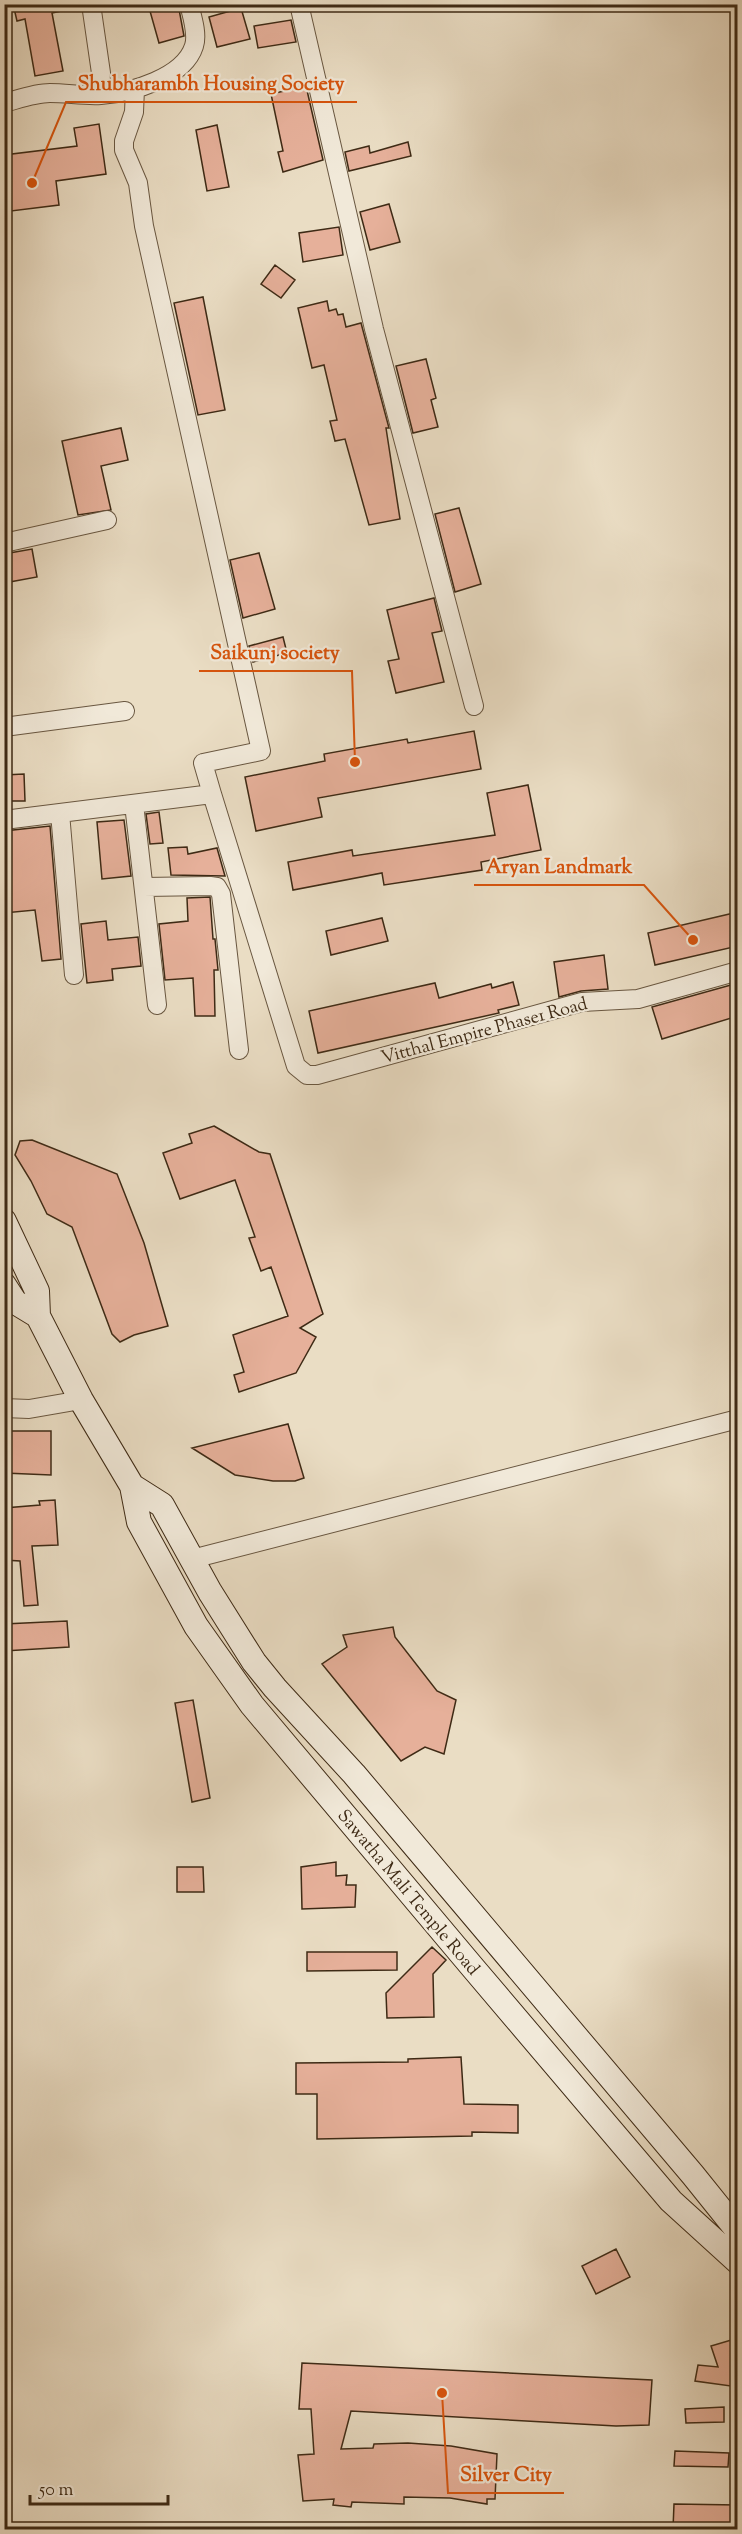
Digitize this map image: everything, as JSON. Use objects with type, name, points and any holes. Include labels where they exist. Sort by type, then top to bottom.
[{"type":"street","points":[[91,4],[101,73],[100,95]]},
{"type":"street","points":[[4,103],[47,93],[100,95],[135,89],[174,72],[189,55],[195,44],[189,4]]},
{"type":"street","points":[[299,4],[374,329],[474,706]]},
{"type":"street","points":[[4,820],[212,794],[203,763],[261,751],[144,226],[140,192],[124,150],[124,141],[134,112],[135,89]]},
{"type":"street","points":[[4,543],[107,520]]},
{"type":"street","points":[[4,727],[124,711]]},
{"type":"street","name":"Vitthal Empire Phase1 Road","points":[[212,794],[296,1066],[307,1076],[582,1002],[638,999],[738,970]]},
{"type":"street","points":[[134,804],[157,1005]]},
{"type":"street","points":[[60,813],[74,975]]},
{"type":"street","points":[[144,887],[210,886],[217,887],[222,894],[239,1050]]},
{"type":"street","name":"Sawatha Mali Temple Road","points":[[4,1221],[37,1291],[38,1316],[81,1400],[132,1486],[139,1522],[196,1626],[252,1705],[671,2201],[738,2262]]},
{"type":"street","name":"Sawatha Mali Temple Road","points":[[4,1285],[15,1302],[38,1316]]},
{"type":"street","points":[[4,1408],[29,1409],[81,1400]]},
{"type":"street","points":[[192,1559],[738,1419]]},
{"type":"street","name":"Sawatha Mali Temple Road","points":[[132,1486],[162,1505],[254,1662],[274,1688],[354,1774],[738,2231]]},
{"type":"building","points":[[13,4],[61,4],[62,11],[52,13],[63,71],[35,76],[25,19],[17,21]]},
{"type":"building","points":[[148,4],[178,4],[184,36],[159,43]]},
{"type":"building","points":[[241,8],[250,39],[217,47],[209,17]]},
{"type":"building","points":[[291,20],[296,42],[258,48],[254,26]]},
{"type":"building","points":[[306,86],[323,160],[283,172],[278,152],[283,151],[271,94]]},
{"type":"building","points":[[99,124],[106,174],[56,181],[59,205],[11,211],[4,155],[77,146],[74,128]]},
{"type":"building","points":[[217,125],[229,187],[207,191],[196,130]]},
{"type":"building","points":[[408,142],[411,156],[349,171],[345,152],[369,146],[370,153]]},
{"type":"building","points":[[389,204],[400,242],[370,250],[360,212]]},
{"type":"building","points":[[339,227],[343,255],[303,262],[299,233]]},
{"type":"building","points":[[275,265],[295,280],[281,298],[261,284]]},
{"type":"building","points":[[203,297],[225,410],[198,415],[174,303]]},
{"type":"building","points":[[327,301],[329,311],[336,309],[338,315],[343,314],[346,327],[361,323],[389,428],[386,428],[400,519],[369,525],[345,439],[335,441],[330,421],[337,420],[324,365],[312,368],[298,308]]},
{"type":"building","points":[[426,359],[436,398],[431,400],[438,427],[413,433],[396,366]]},
{"type":"building","points":[[121,428],[128,460],[101,466],[111,510],[78,515],[62,441]]},
{"type":"building","points":[[459,508],[481,584],[455,592],[435,514]]},
{"type":"building","points":[[32,549],[37,577],[4,583],[4,554]]},
{"type":"building","points":[[259,553],[275,609],[243,618],[230,560]]},
{"type":"building","points":[[434,598],[442,631],[432,633],[444,682],[396,693],[388,661],[399,659],[387,610]]},
{"type":"building","points":[[283,637],[287,653],[253,662],[249,646]]},
{"type":"building","points":[[474,731],[481,769],[318,798],[322,817],[256,831],[245,777],[325,761],[324,754],[407,739],[408,743]]},
{"type":"building","points":[[24,774],[25,801],[4,801],[4,775]]},
{"type":"building","points":[[528,785],[541,850],[481,862],[482,870],[384,885],[382,873],[293,890],[288,862],[352,850],[353,856],[495,835],[487,793]]},
{"type":"building","points":[[159,812],[163,843],[150,844],[146,814]]},
{"type":"building","points":[[124,820],[131,876],[102,879],[97,822]]},
{"type":"building","points":[[50,826],[61,959],[42,961],[35,910],[4,913],[4,831]]},
{"type":"building","points":[[187,847],[188,854],[217,848],[225,876],[171,875],[168,848]]},
{"type":"building","points":[[210,897],[218,970],[214,970],[215,1016],[195,1016],[193,978],[165,980],[159,924],[188,921],[187,898]]},
{"type":"building","points":[[738,912],[738,946],[655,965],[648,933]]},
{"type":"building","points":[[382,918],[388,941],[331,955],[326,931]]},
{"type":"building","points":[[106,921],[108,940],[138,937],[141,966],[112,969],[113,980],[87,983],[81,924]]},
{"type":"building","points":[[604,955],[608,989],[581,991],[559,997],[554,962]]},
{"type":"building","points":[[513,982],[519,1005],[498,1010],[499,1013],[318,1053],[309,1011],[435,983],[439,998],[491,984],[492,988]]},
{"type":"building","points":[[738,983],[738,1016],[662,1039],[652,1007]]},
{"type":"building","points":[[214,1126],[259,1152],[270,1154],[323,1314],[300,1328],[316,1337],[296,1373],[239,1392],[234,1375],[244,1372],[233,1335],[288,1316],[271,1267],[261,1271],[249,1238],[255,1237],[235,1180],[180,1199],[163,1153],[192,1143],[189,1134]]},
{"type":"building","points":[[32,1140],[117,1174],[144,1243],[168,1326],[134,1335],[120,1342],[112,1334],[72,1227],[47,1214],[15,1155],[20,1141]]},
{"type":"building","points":[[288,1424],[304,1478],[295,1481],[273,1481],[235,1475],[192,1448]]},
{"type":"building","points":[[4,1431],[51,1431],[51,1475],[4,1473]]},
{"type":"building","points":[[55,1500],[58,1545],[32,1546],[38,1605],[24,1606],[20,1561],[4,1560],[4,1508],[40,1505],[39,1501]]},
{"type":"building","points":[[67,1621],[69,1647],[4,1651],[4,1624]]},
{"type":"building","points":[[393,1627],[395,1637],[437,1691],[456,1700],[444,1754],[425,1747],[401,1761],[322,1664],[347,1647],[343,1635]]},
{"type":"building","points":[[193,1700],[210,1798],[192,1802],[175,1703]]},
{"type":"building","points":[[336,1862],[336,1876],[347,1875],[346,1885],[356,1885],[355,1907],[302,1909],[301,1867]]},
{"type":"building","points":[[177,1867],[203,1867],[204,1892],[177,1892]]},
{"type":"building","points":[[432,1947],[446,1960],[433,1974],[434,2017],[387,2018],[386,1993]]},
{"type":"building","points":[[307,1952],[397,1952],[397,1970],[307,1971]]},
{"type":"building","points":[[461,2057],[464,2104],[518,2105],[518,2133],[472,2132],[472,2136],[317,2139],[317,2094],[296,2094],[296,2063],[408,2062],[408,2059]]},
{"type":"building","points":[[616,2249],[630,2277],[596,2294],[582,2266]]},
{"type":"building","points":[[738,2338],[738,2387],[695,2381],[698,2365],[718,2367],[711,2346]]},
{"type":"building","points":[[302,2363],[652,2380],[649,2425],[616,2426],[351,2411],[341,2449],[373,2448],[374,2444],[408,2443],[451,2446],[497,2454],[495,2499],[487,2499],[487,2504],[450,2498],[404,2497],[404,2504],[352,2502],[351,2507],[333,2505],[334,2499],[303,2501],[298,2455],[314,2454],[311,2409],[299,2409]]},
{"type":"building","points":[[724,2407],[724,2422],[686,2423],[685,2409]]},
{"type":"building","points":[[675,2451],[729,2453],[728,2467],[674,2466]]},
{"type":"building","points":[[674,2504],[738,2505],[738,2523],[718,2524],[718,2529],[673,2529]]},
{"type":"place","name":"Shubharambh Housing Society","points":[[32,183]]},
{"type":"place","name":"Saikunj society","points":[[355,762]]},
{"type":"place","name":"Aryan Landmark","points":[[693,940]]},
{"type":"place","name":"Silver City","points":[[442,2393]]}]
